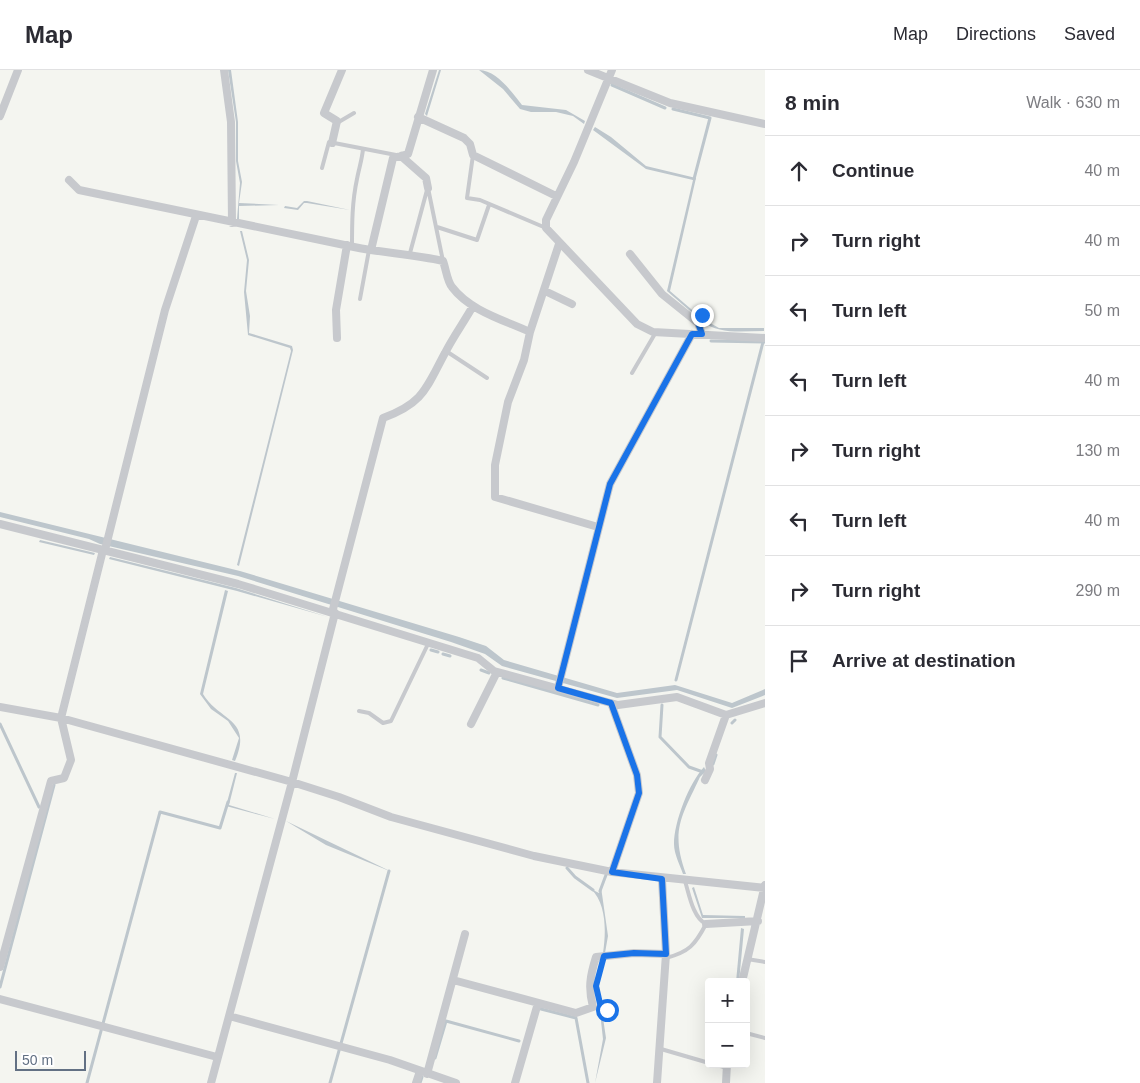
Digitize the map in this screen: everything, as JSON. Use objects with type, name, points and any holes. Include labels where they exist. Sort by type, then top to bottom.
[{"type":"street","points":[[0,116],[18,70]]},
{"type":"street","points":[[224,70],[231,122],[232,223]]},
{"type":"street","points":[[332,143],[336,121],[324,113],[342,70]]},
{"type":"street","points":[[370,250],[393,158],[408,154],[433,70]]},
{"type":"street","points":[[588,70],[670,103],[765,124]]},
{"type":"street","points":[[612,70],[574,162],[556,196],[546,220],[546,228],[559,244],[637,324],[656,332],[765,338]]},
{"type":"street","points":[[418,117],[464,138],[470,144],[473,155],[556,196]]},
{"type":"street","points":[[401,156],[426,178],[428,188]]},
{"type":"street","points":[[69,180],[79,190],[196,216],[370,250],[410,254],[443,261],[451,286],[473,306],[530,332]]},
{"type":"street","points":[[0,967],[51,781],[64,778],[71,760],[61,718],[109,536],[165,310],[196,216]]},
{"type":"street","points":[[559,244],[530,332],[524,360],[508,402],[494,465],[495,497],[598,527]]},
{"type":"street","points":[[337,338],[336,310],[349,246]]},
{"type":"street","points":[[630,254],[662,294],[700,319],[702,334]]},
{"type":"street","points":[[545,290],[572,304]]},
{"type":"street","points":[[210,1083],[292,782],[383,418],[404,410],[427,390],[446,351],[473,306]]},
{"type":"street","points":[[558,686],[610,484],[692,334]]},
{"type":"street","points":[[0,524],[238,584],[478,658],[497,672],[558,686],[618,705],[677,697],[726,715],[765,703]]},
{"type":"street","points":[[471,724],[497,672]]},
{"type":"street","points":[[611,703],[637,775],[639,793],[612,872]]},
{"type":"street","points":[[0,707],[61,718],[292,782],[339,797],[391,817],[534,856],[612,872],[662,879],[765,887],[743,978]]},
{"type":"street","points":[[704,780],[710,769],[709,763],[726,715]]},
{"type":"street","points":[[657,1083],[661,1049],[666,956],[662,879]]},
{"type":"street","points":[[706,924],[758,921]]},
{"type":"street","points":[[416,1083],[423,1072],[453,980],[465,934]]},
{"type":"street","points":[[453,980],[576,1014],[593,1007],[589,990],[589,977],[596,957],[634,953],[666,956]]},
{"type":"street","points":[[0,999],[218,1058]]},
{"type":"street","points":[[515,1083],[538,1003]]},
{"type":"street","points":[[229,1016],[390,1060],[452,1082]]},
{"type":"street","points":[[726,1083],[727,1068]]},
{"type":"lane","points":[[336,124],[354,113]]},
{"type":"lane","points":[[322,168],[328,142],[401,156]]},
{"type":"lane","points":[[349,246],[351,214],[357,178],[362,163],[363,149]]},
{"type":"lane","points":[[473,155],[467,198],[546,228]]},
{"type":"lane","points":[[428,188],[443,261]]},
{"type":"lane","points":[[410,254],[428,188]]},
{"type":"lane","points":[[437,227],[477,240],[489,205]]},
{"type":"lane","points":[[360,299],[370,250]]},
{"type":"lane","points":[[632,373],[656,332]]},
{"type":"lane","points":[[446,351],[487,378]]},
{"type":"lane","points":[[359,711],[370,713],[383,723],[391,722],[428,643]]},
{"type":"lane","points":[[666,956],[685,951],[695,944],[706,924],[700,921],[684,881]]},
{"type":"lane","points":[[604,956],[596,986],[601,1008],[607,1010]]},
{"type":"lane","points":[[747,959],[765,962]]},
{"type":"lane","points":[[750,1034],[765,1038]]},
{"type":"lane","points":[[661,1049],[705,1062]]},
{"type":"shaded area","points":[[228,70],[231,70],[238,122],[238,161],[242,182],[239,203],[279,205],[239,206],[239,219],[237,219],[240,183],[236,161],[236,122]]},
{"type":"shaded area","points":[[439,70],[441,70],[427,116],[425,114]]},
{"type":"shaded area","points":[[479,70],[485,71],[497,78],[522,105],[566,110],[585,121],[584,124],[573,116],[556,112],[531,112],[520,109],[503,89]]},
{"type":"shaded area","points":[[595,127],[611,137],[646,166],[696,178],[670,291],[698,315],[697,317],[667,291],[693,180],[646,169],[593,130]]},
{"type":"shaded area","points":[[304,201],[350,210],[307,203],[304,203],[298,210],[284,208],[285,206],[297,208]]},
{"type":"shaded area","points":[[240,231],[242,231],[249,260],[246,291],[250,316],[249,333],[292,346],[293,350],[239,566],[237,565],[291,351],[290,348],[248,335],[244,292],[247,260]]},
{"type":"shaded area","points":[[703,319],[719,328],[764,328],[764,331],[739,332],[723,330],[709,325],[702,321]]},
{"type":"shaded area","points":[[0,512],[240,571],[459,637],[486,646],[504,660],[617,693],[675,685],[732,703],[765,689],[765,695],[732,708],[677,690],[617,698],[502,666],[485,654],[451,642],[238,576],[100,544],[89,539],[0,517]]},
{"type":"shaded area","points":[[40,540],[95,553],[94,555],[39,542]]},
{"type":"shaded area","points":[[110,557],[236,588],[328,617],[237,591],[109,559]]},
{"type":"shaded area","points":[[225,590],[228,591],[203,694],[237,728],[240,736],[235,761],[232,760],[239,738],[228,721],[211,709],[200,694]]},
{"type":"shaded area","points":[[704,767],[706,771],[700,777],[683,813],[680,824],[679,846],[686,874],[683,874],[674,848],[675,835],[683,803],[698,774]]},
{"type":"shaded area","points":[[235,773],[237,773],[229,805],[275,819],[226,806]]},
{"type":"shaded area","points":[[286,821],[392,872],[326,845]]},
{"type":"shaded area","points":[[601,887],[608,936],[605,953],[603,953],[605,928],[603,911],[596,895],[591,889],[599,893]]},
{"type":"shaded area","points":[[694,887],[703,915],[745,916],[745,918],[702,918],[692,888]]},
{"type":"shaded area","points":[[741,928],[744,929],[739,978],[736,978]]},
{"type":"shaded area","points":[[602,1011],[606,1038],[595,1083],[603,1039],[600,1012]]},
{"type":"waterway","points":[[612,85],[665,108]]},
{"type":"waterway","points":[[673,109],[710,118],[694,179]]},
{"type":"waterway","points":[[711,341],[765,342]]},
{"type":"waterway","points":[[676,680],[763,342]]},
{"type":"waterway","points":[[431,650],[438,652]]},
{"type":"waterway","points":[[443,654],[450,656]]},
{"type":"waterway","points":[[481,670],[489,673]]},
{"type":"waterway","points":[[503,678],[598,705]]},
{"type":"waterway","points":[[662,705],[660,737],[689,767],[703,772]]},
{"type":"waterway","points":[[732,723],[735,720]]},
{"type":"waterway","points":[[0,724],[39,807]]},
{"type":"waterway","points":[[713,764],[716,755]]},
{"type":"waterway","points":[[0,987],[54,785]]},
{"type":"waterway","points":[[87,1083],[160,812],[220,828],[228,802]]},
{"type":"waterway","points":[[567,868],[575,877],[593,890]]},
{"type":"waterway","points":[[330,1083],[389,871]]},
{"type":"waterway","points":[[600,891],[606,875]]},
{"type":"waterway","points":[[541,1009],[576,1018],[588,1083]]},
{"type":"waterway","points":[[435,1058],[446,1021],[519,1041]]},
{"type":"waterway","points":[[420,1083],[422,1077]]},
{"type":"route","points":[[607,1010],[601,1008],[596,986],[604,956],[634,953],[666,954],[662,879],[612,872],[639,793],[637,775],[611,703],[558,688],[610,484],[692,334],[702,334],[698,323],[702,315]]}]
